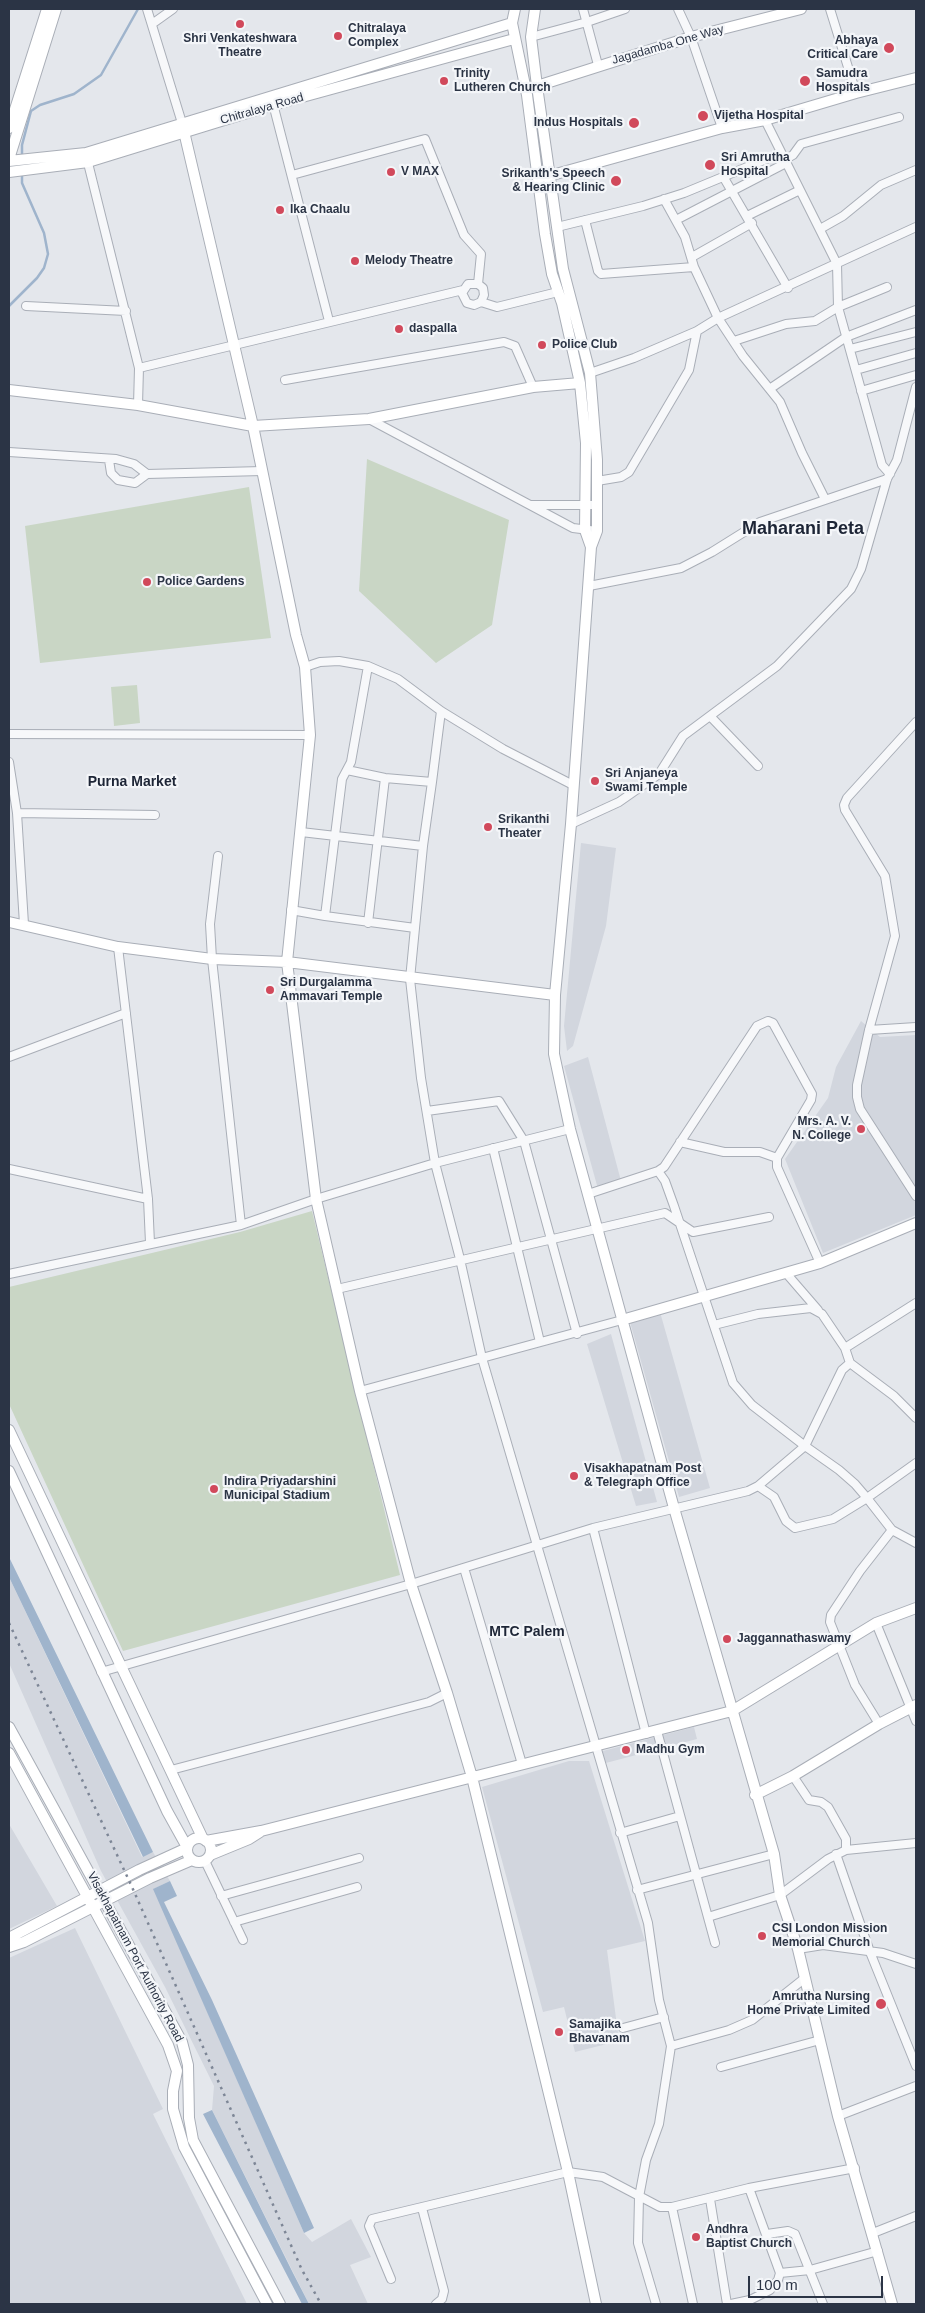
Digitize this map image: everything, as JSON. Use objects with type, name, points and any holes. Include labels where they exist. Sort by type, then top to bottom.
[{"type":"main road","points":[[9,128],[47,9]]},
{"type":"main road","points":[[9,160],[56,9]]},
{"type":"main road","points":[[515,9],[512,23],[514,39],[527,95],[536,173],[552,274],[580,383],[586,443],[586,530],[591,547],[590,586],[571,824],[555,996],[554,1054],[570,1130],[674,1508],[755,1795],[774,1854],[780,1894],[798,1948],[838,2116],[855,2168],[892,2304]]},
{"type":"main road","points":[[535,9],[531,37],[563,269],[590,373],[597,481],[597,531],[591,547]]},
{"type":"main road","name":"Jagadamba One Way","points":[[537,86],[598,65],[691,37],[801,9]]},
{"type":"main road","name":"Chitralaya Road","points":[[9,172],[87,158],[512,23]]},
{"type":"main road","name":"Chitralaya Road","points":[[272,100],[514,39]]},
{"type":"main road","points":[[536,173],[551,176],[722,128],[765,120],[856,93],[916,78]]},
{"type":"main road","points":[[183,127],[235,345],[304,667],[310,734],[287,962],[316,1198],[360,1391],[411,1584],[448,1693],[472,1776],[568,2172],[596,2304]]},
{"type":"main road","name":"Chitralaya Road","points":[[9,160],[87,158]]},
{"type":"main road","points":[[536,173],[548,165]]},
{"type":"main road","points":[[9,390],[138,405],[253,426],[369,419],[533,387],[580,383]]},
{"type":"main road","points":[[9,922],[118,947],[212,959],[287,962],[555,996]]},
{"type":"main road","points":[[622,1320],[820,1263],[916,1223]]},
{"type":"main road","points":[[9,1430],[204,1840],[210,1847],[207,1858]]},
{"type":"main road","points":[[9,1471],[101,1672],[167,1811],[187,1848],[188,1855],[197,1862],[249,1839],[261,1831]]},
{"type":"main road","points":[[9,1938],[99,1890],[187,1848],[195,1839],[204,1840],[261,1831],[732,1711],[788,1678],[838,1644],[876,1623],[916,1608]]},
{"type":"main road","points":[[755,1795],[793,1776],[879,1724],[913,1707]]},
{"type":"main road","name":"Visakhapatnam Port Authority Road","points":[[9,1727],[182,2042],[188,2065],[189,2118],[193,2140],[280,2304]]},
{"type":"main road","name":"Visakhapatnam Port Authority Road","points":[[9,1753],[173,2056],[177,2071],[173,2091],[173,2109],[184,2148],[267,2304]]},
{"type":"main road","points":[[9,1947],[24,1942],[192,1860]]},
{"type":"street","points":[[147,9],[183,127]]},
{"type":"street","points":[[152,24],[173,9]]},
{"type":"street","points":[[583,9],[598,65]]},
{"type":"street","points":[[531,37],[587,22],[625,9]]},
{"type":"street","points":[[678,9],[691,37],[722,128]]},
{"type":"street","points":[[830,9],[856,93]]},
{"type":"street","points":[[272,100],[330,321]]},
{"type":"street","points":[[557,227],[664,199],[784,159],[793,155],[802,144],[899,118]]},
{"type":"street","points":[[765,120],[837,264],[838,307],[882,465],[889,476]]},
{"type":"street","points":[[292,175],[425,139],[464,235],[481,254],[478,284],[484,292],[481,302]]},
{"type":"street","points":[[87,158],[139,368],[138,405]]},
{"type":"street","points":[[676,220],[732,193],[784,159]]},
{"type":"street","points":[[820,229],[844,216],[881,185],[916,170]]},
{"type":"street","points":[[724,178],[788,288]]},
{"type":"street","points":[[692,257],[800,190]]},
{"type":"street","points":[[664,199],[685,236],[694,267],[718,318],[742,356],[780,402],[802,453],[825,499]]},
{"type":"street","points":[[585,220],[598,271],[601,274],[694,267]]},
{"type":"street","points":[[590,373],[634,358],[698,330],[718,318],[788,288],[916,227]]},
{"type":"street","points":[[139,368],[463,290],[471,283],[478,284]]},
{"type":"street","points":[[734,341],[786,324],[815,320],[838,307],[887,287]]},
{"type":"street","points":[[463,290],[463,297],[467,303],[474,305],[481,302],[497,307],[558,292]]},
{"type":"street","points":[[26,306],[126,311]]},
{"type":"street","points":[[770,388],[846,337],[916,310]]},
{"type":"street","points":[[597,481],[621,477],[629,472],[689,370],[698,330]]},
{"type":"street","points":[[850,349],[916,332]]},
{"type":"street","points":[[285,380],[504,342],[515,346],[533,387]]},
{"type":"street","points":[[856,370],[916,353]]},
{"type":"street","points":[[862,391],[916,375]]},
{"type":"street","points":[[571,824],[619,802],[659,774],[683,736],[777,666],[851,589],[861,569],[889,476],[896,460],[916,387]]},
{"type":"street","points":[[369,419],[573,528],[597,531]]},
{"type":"street","points":[[9,452],[116,459],[134,464],[147,474]]},
{"type":"street","points":[[109,460],[111,473],[118,480],[135,483],[147,474],[262,472]]},
{"type":"street","points":[[590,586],[681,568],[712,552],[760,522],[889,476]]},
{"type":"street","points":[[529,505],[597,505]]},
{"type":"street","points":[[304,667],[320,662],[339,661],[368,666],[398,680],[441,711],[503,749],[573,785]]},
{"type":"street","points":[[325,916],[342,778],[348,770],[368,666]]},
{"type":"street","points":[[441,711],[423,846],[410,979],[427,1111],[435,1163],[460,1259],[482,1358],[594,1745],[648,1923],[664,2017],[671,2046],[659,2124],[646,2160],[639,2196],[638,2243],[656,2304]]},
{"type":"street","points":[[710,716],[758,766]]},
{"type":"street","points":[[916,722],[847,798],[844,805],[885,876],[894,936],[869,1030],[856,1097],[860,1109],[916,1196]]},
{"type":"street","points":[[9,734],[310,734]]},
{"type":"street","points":[[9,762],[17,813],[24,924]]},
{"type":"street","points":[[348,770],[385,778],[432,782]]},
{"type":"street","points":[[368,923],[385,778]]},
{"type":"street","points":[[17,813],[155,815]]},
{"type":"street","points":[[301,832],[336,838],[423,846]]},
{"type":"street","points":[[218,856],[210,924],[212,959],[241,1225]]},
{"type":"street","points":[[291,910],[368,923],[415,928]]},
{"type":"street","points":[[118,947],[148,1199],[150,1243]]},
{"type":"street","points":[[9,1058],[126,1013]]},
{"type":"street","points":[[588,1194],[658,1171],[664,1167],[757,1026],[768,1021],[773,1023],[812,1094],[811,1100],[777,1158],[778,1167],[820,1263]]},
{"type":"street","points":[[869,1030],[916,1027]]},
{"type":"street","points":[[427,1111],[499,1101],[524,1141],[577,1334]]},
{"type":"street","points":[[9,1274],[241,1225],[316,1198],[435,1163],[570,1130]]},
{"type":"street","points":[[680,1142],[724,1152],[760,1152],[777,1158]]},
{"type":"street","points":[[493,1148],[540,1342]]},
{"type":"street","points":[[9,1169],[148,1199]]},
{"type":"street","points":[[658,1171],[665,1181],[738,1391],[752,1405],[844,1474],[867,1498],[892,1530],[916,1543]]},
{"type":"street","points":[[336,1289],[665,1213],[693,1232],[769,1217]]},
{"type":"street","points":[[786,1273],[818,1310],[845,1348],[850,1362],[894,1396],[916,1418]]},
{"type":"street","points":[[845,1348],[916,1303]]},
{"type":"street","points":[[714,1325],[758,1314],[811,1308],[818,1310]]},
{"type":"street","points":[[360,1391],[540,1342],[577,1334],[622,1320]]},
{"type":"street","points":[[101,1672],[411,1584],[593,1528],[748,1491],[758,1486],[805,1446],[842,1370],[850,1362]]},
{"type":"street","points":[[758,1486],[774,1498],[786,1521],[795,1528],[833,1519],[867,1498],[916,1463]]},
{"type":"street","points":[[593,1528],[646,1734]]},
{"type":"street","points":[[879,1724],[860,1697],[838,1644],[830,1622],[830,1615],[892,1530]]},
{"type":"street","points":[[464,1568],[522,1764]]},
{"type":"street","points":[[876,1623],[913,1707],[916,1721]]},
{"type":"street","points":[[171,1770],[429,1702],[448,1693]]},
{"type":"street","points":[[657,1731],[715,1943]]},
{"type":"street","points":[[793,1776],[809,1800],[822,1802],[828,1807],[846,1839],[846,1850]]},
{"type":"street","points":[[620,1833],[680,1816]]},
{"type":"street","points":[[708,1917],[780,1894],[836,1854],[846,1850],[916,1843]]},
{"type":"street","points":[[637,1890],[774,1854]]},
{"type":"street","points":[[836,1854],[870,1952],[916,2066]]},
{"type":"street","points":[[207,1858],[222,1896],[243,1940]]},
{"type":"street","points":[[222,1896],[359,1858]]},
{"type":"street","points":[[234,1922],[357,1887]]},
{"type":"street","points":[[798,1948],[823,1945],[883,1953],[916,1964]]},
{"type":"street","points":[[671,2046],[730,2030],[752,2020],[805,1978]]},
{"type":"street","points":[[623,2028],[664,2017]]},
{"type":"street","points":[[721,2067],[820,2040]]},
{"type":"street","points":[[838,2116],[916,2086]]},
{"type":"street","points":[[391,2279],[369,2222],[380,2216],[422,2208],[568,2172],[603,2177],[660,2207],[672,2207],[749,2188],[855,2168]]},
{"type":"street","points":[[710,2199],[729,2304],[750,2300],[770,2290],[778,2280],[780,2273],[749,2188]]},
{"type":"street","points":[[672,2207],[693,2304]]},
{"type":"street","points":[[422,2208],[444,2290],[442,2299],[436,2304]]},
{"type":"street","points":[[873,2233],[916,2218]]},
{"type":"street","points":[[767,2234],[788,2231],[795,2234],[823,2304]]},
{"type":"street","points":[[780,2273],[810,2270],[878,2251]]},
{"type":"shaded area","points":[[581,843],[616,848],[606,926],[573,1046],[567,1051],[564,1026]]},
{"type":"shaded area","name":"Mrs. A. V. N. College","points":[[861,1021],[880,1037],[916,1035],[916,1215],[823,1253],[785,1159],[828,1098],[836,1067]]},
{"type":"shaded area","points":[[588,1057],[621,1181],[598,1189],[564,1066]]},
{"type":"shaded area","points":[[660,1312],[710,1488],[679,1497],[630,1322]]},
{"type":"shaded area","points":[[611,1334],[657,1502],[636,1506],[587,1344]]},
{"type":"shaded area","points":[[9,1577],[142,1857],[153,1852],[170,1881],[154,1889],[304,2233],[312,2242],[351,2219],[371,2257],[350,2265],[368,2304],[309,2304],[212,2110],[214,2086],[165,1987],[101,1871],[9,1663]]},
{"type":"shaded area","points":[[694,1727],[697,1739],[602,1764],[599,1752]]},
{"type":"shaded area","points":[[569,1761],[589,1761],[645,1941],[607,1950],[619,2041],[575,2052],[564,2007],[543,2012],[482,1787]]},
{"type":"shaded area","points":[[9,1824],[57,1906],[9,1929]]},
{"type":"shaded area","points":[[75,1928],[163,2109],[153,2114],[247,2304],[9,2304],[9,1958]]},
{"type":"green space","points":[[367,459],[509,520],[492,625],[436,663],[359,591]]},
{"type":"green space","name":"Police Gardens","points":[[249,487],[271,638],[40,663],[25,526]]},
{"type":"green space","points":[[137,685],[140,723],[114,726],[111,687]]},
{"type":"green space","name":"Indira Priyadarshini Municipal Stadium","points":[[312,1211],[400,1575],[123,1651],[9,1404],[9,1287],[240,1232]]},
{"type":"water","points":[[9,1557],[153,1852],[143,1857],[9,1577]]},
{"type":"water","points":[[170,1881],[177,1896],[164,1902],[212,2000],[314,2228],[304,2233],[153,1889]]},
{"type":"water","points":[[212,2110],[309,2304],[302,2304],[203,2114]]},
{"type":"waterway","points":[[22,158],[22,145],[31,111],[40,105],[74,94],[101,75],[138,9]]},
{"type":"waterway","points":[[9,306],[37,278],[44,268],[48,254],[44,233],[22,183],[22,174]]},
{"type":"railway","points":[[9,1623],[132,1887],[302,2270],[321,2304]]},
{"type":"place","name":"Shri Venkateshwara Theatre","points":[[240,24]]},
{"type":"place","name":"Chitralaya Complex","points":[[338,36]]},
{"type":"place","name":"Abhaya Critical Care","points":[[889,48]]},
{"type":"place","name":"Trinity Lutheren Church","points":[[444,81]]},
{"type":"place","name":"Samudra Hospitals","points":[[805,81]]},
{"type":"place","name":"Vijetha Hospital","points":[[703,116]]},
{"type":"place","name":"Indus Hospitals","points":[[634,123]]},
{"type":"place","name":"Sri Amrutha Hospital","points":[[710,165]]},
{"type":"place","name":"V MAX","points":[[391,172]]},
{"type":"place","name":"Srikanth's Speech & Hearing Clinic","points":[[616,181]]},
{"type":"place","name":"Ika Chaalu","points":[[280,210]]},
{"type":"place","name":"Melody Theatre","points":[[355,261]]},
{"type":"place","name":"daspalla","points":[[399,329]]},
{"type":"place","name":"Police Club","points":[[542,345]]},
{"type":"place","name":"Police Gardens","points":[[147,582]]},
{"type":"place","name":"Sri Anjaneya Swami Temple","points":[[595,781]]},
{"type":"place","name":"Srikanthi Theater","points":[[488,827]]},
{"type":"place","name":"Sri Durgalamma Ammavari Temple","points":[[270,990]]},
{"type":"place","name":"Mrs. A. V. N. College","points":[[861,1129]]},
{"type":"place","name":"Visakhapatnam Post & Telegraph Office","points":[[574,1476]]},
{"type":"place","name":"Indira Priyadarshini Municipal Stadium","points":[[214,1489]]},
{"type":"place","name":"Jaggannathaswamy","points":[[727,1639]]},
{"type":"place","name":"Madhu Gym","points":[[626,1750]]},
{"type":"place","name":"CSI London Mission Memorial Church","points":[[762,1936]]},
{"type":"place","name":"Amrutha Nursing Home Private Limited","points":[[881,2004]]},
{"type":"place","name":"Samajika Bhavanam","points":[[559,2032]]},
{"type":"place","name":"Andhra Baptist Church","points":[[696,2237]]},
{"type":"district","name":"Maharani Peta","points":[[803,529]]},
{"type":"district","name":"Purna Market","points":[[132,782]]},
{"type":"district","name":"MTC Palem","points":[[527,1632]]}]
